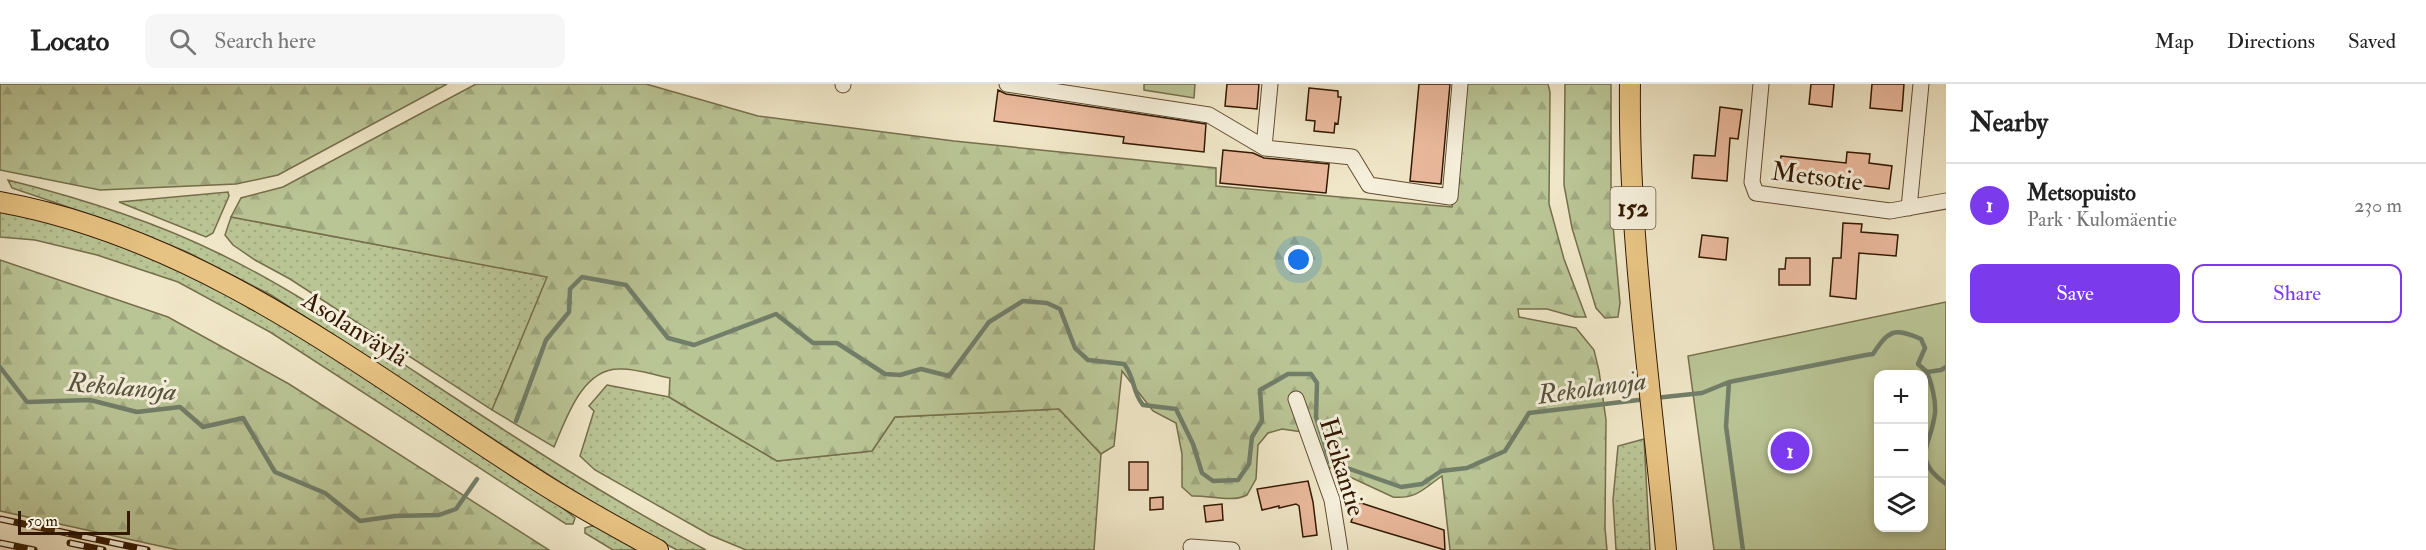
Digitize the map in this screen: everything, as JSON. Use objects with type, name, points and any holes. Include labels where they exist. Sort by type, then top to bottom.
[{"type":"main road","name":"152","points":[[1630,84],[1631,181],[1642,332],[1666,550]]},
{"type":"main road","name":"Asolanväylä","points":[[0,202],[45,212],[112,232],[170,255],[226,282],[381,377],[532,478],[658,550]]},
{"type":"street","points":[[1007,84],[1063,88],[1209,115],[1264,147],[1352,158],[1369,185],[1449,197],[1460,84]]},
{"type":"street","points":[[1264,147],[1270,84]]},
{"type":"street","name":"Metsotie","points":[[1761,84],[1752,182],[1756,193],[1890,211],[1946,201]]},
{"type":"street","points":[[1909,208],[1921,84]]},
{"type":"street","name":"Heikantie","points":[[1296,399],[1332,500],[1340,550]]},
{"type":"street","points":[[1191,547],[1232,550]]},
{"type":"green space","points":[[0,84],[447,84],[278,175],[236,184],[100,190],[0,170]]},
{"type":"green space","points":[[476,84],[646,84],[758,116],[954,141],[1216,168],[1216,186],[1452,207],[1465,84],[1548,84],[1550,92],[1549,204],[1564,259],[1586,317],[1575,317],[1547,309],[1518,309],[1519,317],[1576,328],[1594,350],[1606,420],[1605,528],[1607,550],[1450,550],[1442,476],[1414,495],[1393,497],[1324,465],[1316,434],[1282,429],[1268,433],[1258,445],[1256,479],[1247,495],[1227,499],[1192,496],[1182,487],[1182,454],[1176,423],[1153,411],[1122,371],[1114,446],[1101,454],[1059,409],[895,417],[872,451],[777,461],[669,397],[670,378],[625,369],[606,371],[585,386],[570,410],[554,447],[492,410],[547,277],[231,217],[241,198],[283,187]]},
{"type":"green space","points":[[1144,84],[1195,84],[1194,98],[1144,90]]},
{"type":"green space","points":[[1565,84],[1611,84],[1611,203],[1620,303],[1618,317],[1605,318],[1596,308],[1572,228],[1564,185]]},
{"type":"green space","points":[[8,180],[62,194],[141,220],[193,241],[244,266],[321,311],[561,466],[706,550],[677,550],[636,528],[566,486],[271,295],[187,252],[118,224],[12,188]]},
{"type":"green space","points":[[228,192],[229,196],[213,233],[206,237],[119,202]]},
{"type":"green space","points":[[0,211],[57,224],[143,254],[206,282],[285,326],[554,501],[575,518],[573,524],[566,524],[270,332],[178,282],[97,255],[35,240],[0,237]]},
{"type":"green space","points":[[231,217],[548,277],[492,410],[290,279],[233,245],[225,235]]},
{"type":"green space","points":[[0,260],[168,317],[289,384],[549,550],[178,550],[0,511]]},
{"type":"green space","points":[[1946,302],[1946,550],[1714,550],[1688,356]]},
{"type":"green space","points":[[607,385],[669,397],[777,461],[872,451],[895,417],[1059,409],[1101,454],[1094,550],[746,550],[710,535],[595,470],[580,456],[594,411],[589,406]]},
{"type":"green space","points":[[1644,439],[1650,550],[1616,550],[1613,500],[1618,446]]},
{"type":"green space","points":[[598,527],[639,550],[613,550],[585,533],[585,528]]},
{"type":"building","points":[[1227,84],[1259,84],[1257,109],[1225,106]]},
{"type":"building","points":[[1419,84],[1450,84],[1441,184],[1410,181]]},
{"type":"building","points":[[1811,84],[1834,84],[1832,107],[1809,104]]},
{"type":"building","points":[[1872,84],[1904,84],[1902,111],[1870,108]]},
{"type":"building","points":[[1309,88],[1338,91],[1338,97],[1341,97],[1338,124],[1335,123],[1334,133],[1314,131],[1315,121],[1306,120]]},
{"type":"building","points":[[998,90],[1006,94],[1206,124],[1204,152],[1123,143],[1124,137],[994,121]]},
{"type":"building","points":[[1720,107],[1742,110],[1738,139],[1730,138],[1727,181],[1692,178],[1694,155],[1715,156]]},
{"type":"building","points":[[1223,150],[1253,153],[1264,158],[1329,164],[1326,193],[1220,183]]},
{"type":"building","points":[[1847,152],[1870,154],[1869,163],[1892,166],[1889,189],[1826,181],[1826,186],[1778,181],[1781,156],[1846,163]]},
{"type":"building","points":[[1843,223],[1862,224],[1861,232],[1898,235],[1896,256],[1859,253],[1856,299],[1830,296],[1833,258],[1841,258]]},
{"type":"building","points":[[1702,235],[1728,238],[1726,260],[1699,257]]},
{"type":"building","points":[[1786,258],[1810,258],[1810,285],[1779,285],[1779,269],[1785,269]]},
{"type":"building","points":[[1129,462],[1148,462],[1148,490],[1129,490]]},
{"type":"building","points":[[1308,481],[1317,535],[1303,537],[1299,506],[1296,504],[1262,510],[1257,489]]},
{"type":"building","points":[[1163,497],[1163,509],[1150,510],[1150,498]]},
{"type":"building","points":[[1358,502],[1444,530],[1445,550],[1351,522]]},
{"type":"building","points":[[1222,504],[1223,520],[1206,522],[1204,506]]},
{"type":"waterway","name":"Rekolanoja","points":[[516,421],[546,340],[569,312],[570,289],[582,277],[626,285],[668,338],[694,345],[776,314],[813,343],[837,343],[885,374],[900,375],[921,369],[949,376],[989,322],[1023,301],[1047,303],[1060,309],[1075,348],[1088,360],[1124,364],[1143,405],[1176,409],[1193,444],[1202,473],[1213,481],[1238,480],[1249,464],[1252,437],[1262,421],[1260,390],[1288,374],[1311,374],[1317,383],[1316,417],[1330,462],[1401,487],[1422,484],[1441,471],[1467,468],[1505,451],[1529,413],[1647,399]]},
{"type":"waterway","name":"Rekolanoja","points":[[1655,398],[1702,393],[1729,382],[1873,354],[1883,340],[1898,332],[1921,339],[1925,348],[1918,364],[1927,372],[1946,367]]},
{"type":"waterway","name":"Rekolanoja","points":[[0,367],[27,402],[90,400],[137,412],[180,407],[203,427],[243,418],[275,472],[325,493],[360,521],[395,516],[439,515],[456,509],[477,479]]},
{"type":"waterway","points":[[1928,375],[1933,392],[1935,413],[1926,459],[1935,475],[1946,484]]},
{"type":"waterway","points":[[1729,382],[1726,426],[1743,550]]},
{"type":"railway","points":[[0,519],[147,550]]},
{"type":"railway","points":[[0,543],[34,550]]},
{"type":"railway","points":[[70,543],[103,550]]},
{"type":"place","name":"Metsopuisto","points":[[1790,451]]}]
